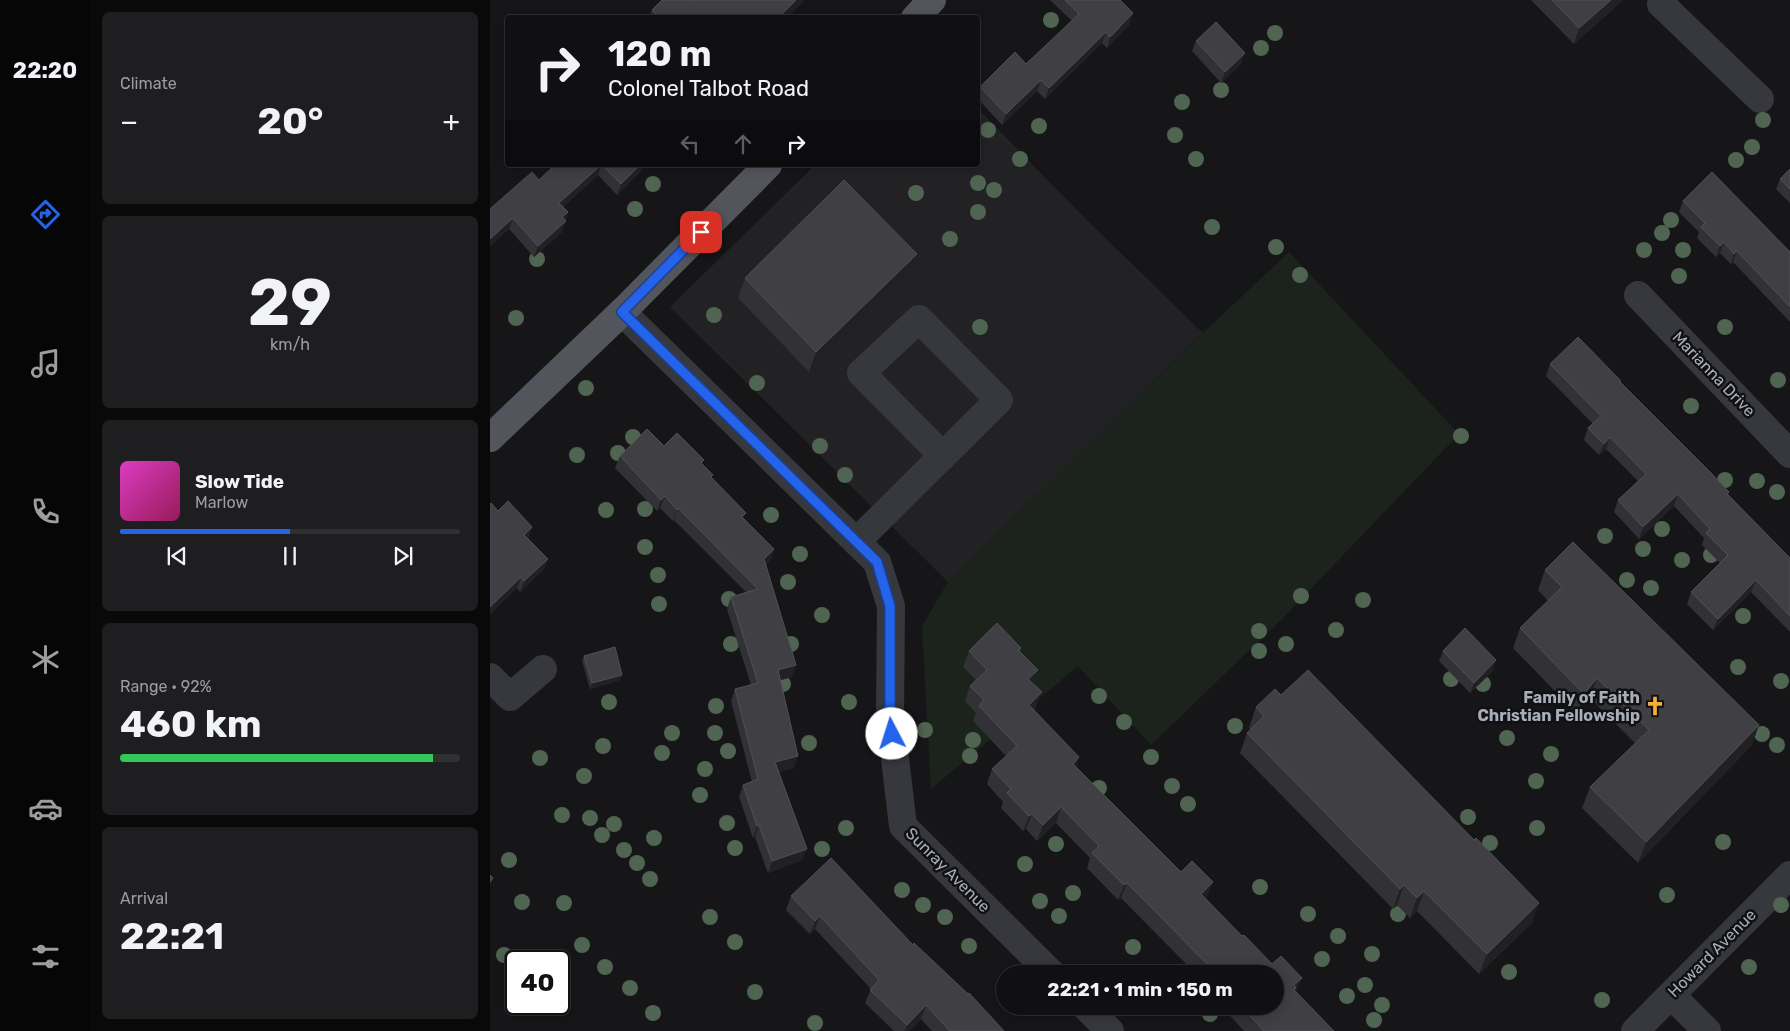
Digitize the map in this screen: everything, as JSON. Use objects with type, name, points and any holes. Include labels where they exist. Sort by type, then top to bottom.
[{"type":"main road","points":[[917,15],[932,0]]},
{"type":"main road","points":[[490,438],[622,312],[766,167]]},
{"type":"street","points":[[1664,0],[1661,4],[1760,99]]},
{"type":"street","name":"Marianna Drive","points":[[1638,295],[1790,454]]},
{"type":"street","name":"Sunray Avenue","points":[[622,312],[877,562],[890,606],[890,716],[903,826],[1043,965]]},
{"type":"street","points":[[856,541],[943,456],[999,400],[919,319],[861,373],[943,456]]},
{"type":"street","points":[[490,677],[510,698],[543,669]]},
{"type":"street","name":"Howard Avenue","points":[[1635,1031],[1790,875]]},
{"type":"street","points":[[1671,995],[1707,1031]]},
{"type":"street","points":[[1094,1015],[1110,1031]]},
{"type":"shaded area","points":[[980,111],[1088,221],[1203,333],[948,582],[670,307],[813,167],[980,167]]},
{"type":"shaded area","points":[[1289,252],[1459,434],[1282,619],[1151,745],[1078,666],[931,789],[922,626],[948,582],[1203,333]]},
{"type":"building","points":[[662,0],[796,0],[781,15],[657,15],[652,10]]},
{"type":"building","points":[[1065,0],[1120,0],[1133,13],[1110,37],[1106,32],[1049,88],[1041,80],[1006,114],[980,87],[1015,52],[1026,64],[1079,14]]},
{"type":"building","points":[[1552,0],[1611,0],[1579,28]]},
{"type":"building","points":[[1216,22],[1245,53],[1225,72],[1196,41]]},
{"type":"building","points":[[553,167],[599,167],[559,203],[568,212],[562,217],[566,221],[538,246],[513,218],[490,239],[490,209],[532,172],[539,180]]},
{"type":"building","points":[[604,167],[638,167],[621,184]]},
{"type":"building","points":[[1790,169],[1790,189],[1780,179]]},
{"type":"building","points":[[1712,172],[1790,252],[1790,307],[1737,251],[1734,254],[1724,242],[1720,246],[1701,227],[1705,223],[1683,201]]},
{"type":"building","points":[[844,180],[917,254],[816,352],[745,278]]},
{"type":"building","points":[[1578,337],[1711,473],[1729,492],[1727,494],[1790,558],[1790,616],[1756,580],[1718,619],[1691,592],[1728,555],[1706,533],[1710,529],[1678,494],[1643,527],[1618,500],[1646,474],[1610,437],[1604,444],[1588,428],[1601,416],[1550,364]]},
{"type":"building","points":[[647,429],[664,446],[677,433],[704,460],[701,463],[713,475],[711,477],[746,513],[742,517],[774,549],[764,559],[796,665],[778,670],[798,756],[775,762],[807,849],[772,861],[759,825],[757,826],[743,785],[758,779],[735,689],[758,683],[731,597],[758,589],[665,496],[661,500],[620,456]]},
{"type":"building","points":[[508,501],[532,527],[524,535],[548,559],[524,581],[521,577],[490,607],[490,505],[491,503],[498,511]]},
{"type":"building","name":"Family of Faith Christian Fellowship","points":[[1573,542],[1759,725],[1646,842],[1590,787],[1649,730],[1597,678],[1584,694],[1520,628],[1562,587],[1545,570]]},
{"type":"building","points":[[997,623],[1021,648],[1018,650],[1038,670],[1028,679],[1042,692],[1029,705],[1079,757],[1073,764],[1181,872],[1192,861],[1213,882],[1201,894],[1272,964],[1281,956],[1302,978],[1294,985],[1296,988],[1294,990],[1334,1031],[1264,1031],[1249,1015],[1284,1015],[1284,965],[1208,965],[1127,883],[1124,885],[1092,853],[1099,846],[1061,807],[1043,825],[1032,814],[1029,816],[1007,793],[1011,789],[992,769],[1017,746],[979,706],[984,700],[970,686],[987,670],[969,651]]},
{"type":"building","points":[[1465,628],[1496,660],[1474,683],[1443,651]]},
{"type":"building","points":[[615,647],[622,675],[592,683],[584,656]]},
{"type":"building","points":[[1308,670],[1474,840],[1476,838],[1539,903],[1487,954],[1424,891],[1417,898],[1404,885],[1400,889],[1247,733],[1264,716],[1256,707],[1275,689],[1281,695]]},
{"type":"building","points":[[831,858],[913,945],[914,943],[969,993],[1004,1031],[950,1031],[926,1005],[907,1025],[870,990],[879,980],[820,916],[815,921],[791,896]]},
{"type":"place","name":"Family of Faith Christian Fellowship","points":[[1655,706]]},
{"type":"route","points":[[701,232],[622,312],[877,562],[890,606],[890,716],[892,734]]}]
